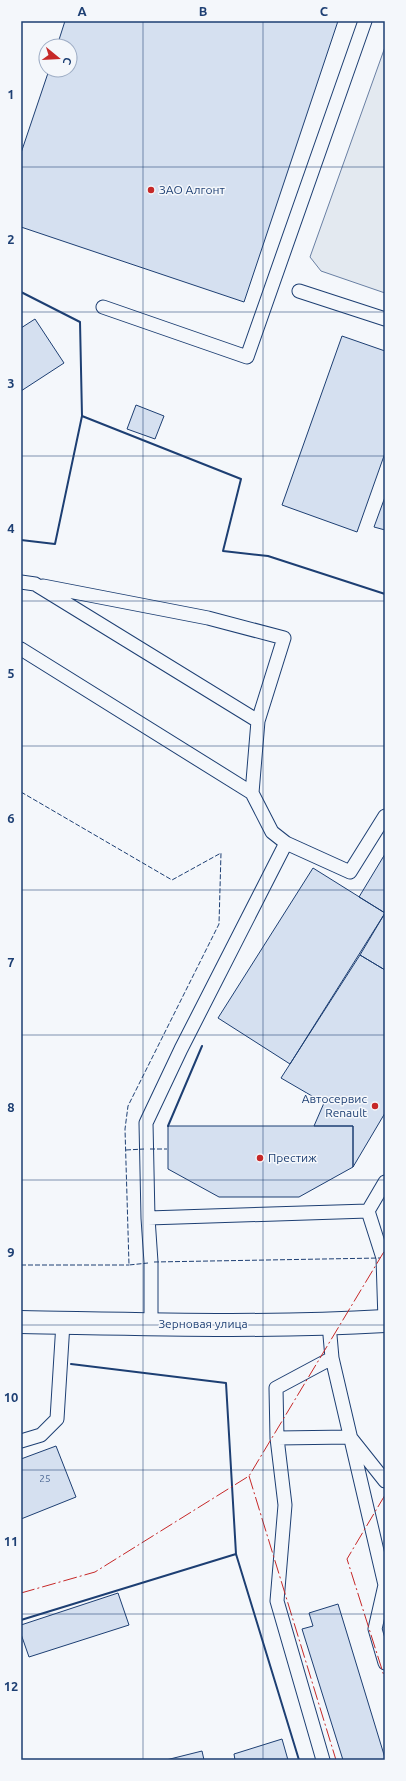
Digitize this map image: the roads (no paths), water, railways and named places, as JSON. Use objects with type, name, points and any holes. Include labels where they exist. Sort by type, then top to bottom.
[{"type":"main road","name":"Зерновая улица","points":[[21,1322],[329,1324],[385,1321]]},
{"type":"lane","points":[[103,307],[247,357],[364,21]]},
{"type":"lane","points":[[299,290],[385,319]]},
{"type":"lane","points":[[21,582],[208,618],[284,638],[258,722],[252,793]]},
{"type":"lane","points":[[35,584],[258,722]]},
{"type":"lane","points":[[21,649],[252,793],[272,832],[286,843],[350,872],[385,816]]},
{"type":"lane","points":[[151,1324],[151,1262],[148,1218],[146,1123],[181,1049],[286,843]]},
{"type":"lane","points":[[385,1182],[368,1211],[383,1258],[385,1321]]},
{"type":"lane","points":[[148,1218],[368,1211]]},
{"type":"lane","points":[[21,1441],[41,1434],[57,1419],[63,1323]]},
{"type":"lane","points":[[329,1324],[332,1358],[385,1585],[375,1629],[385,1663]]},
{"type":"lane","points":[[323,1760],[277,1601],[285,1505],[277,1438],[276,1388],[332,1358]]},
{"type":"lane","points":[[277,1438],[350,1437]]},
{"type":"lane","points":[[350,1437],[385,1481]]},
{"type":"place","name":"ЗАО Алгонт","points":[[151,190]]},
{"type":"place","name":"Автосервис Renault","points":[[375,1106]]},
{"type":"place","name":"Престиж","points":[[260,1158]]}]
